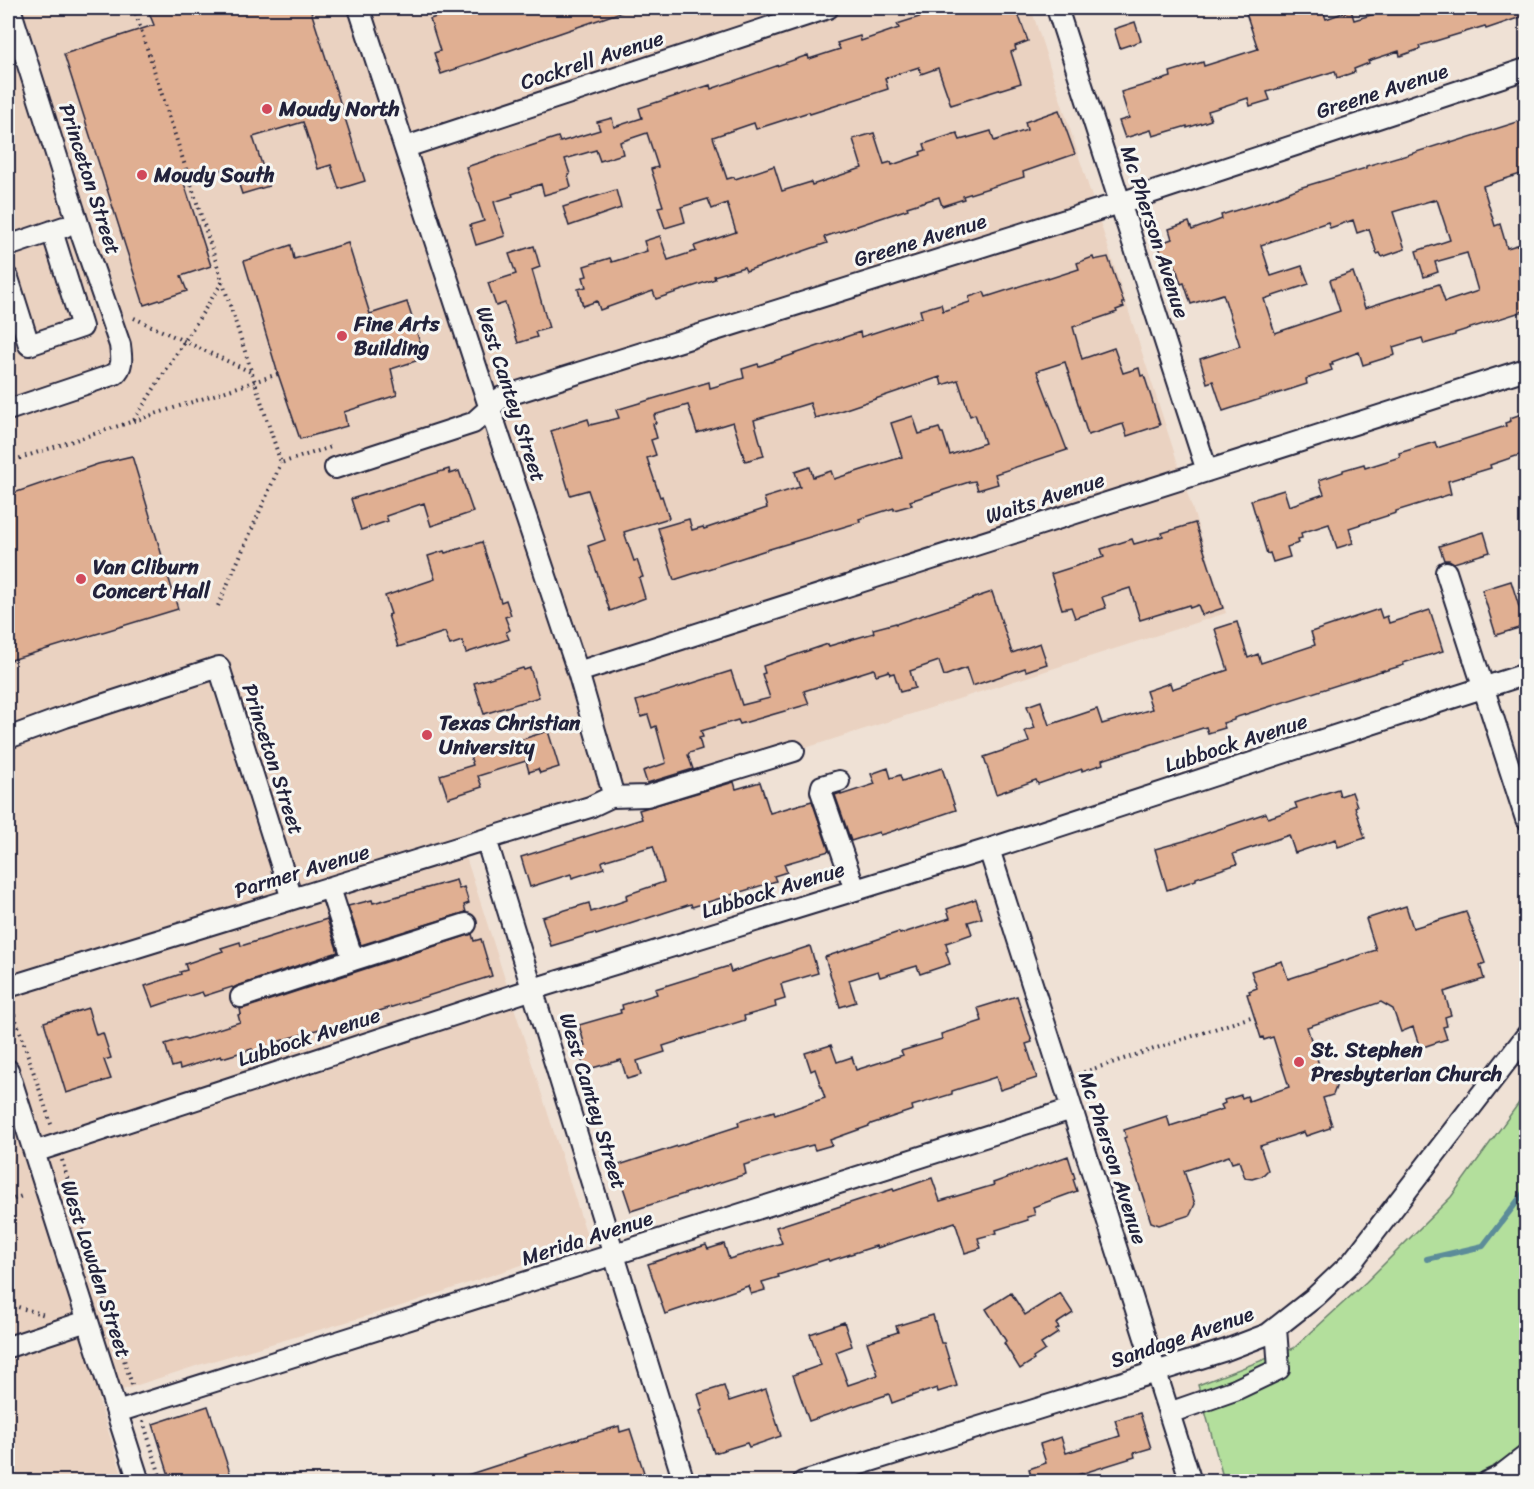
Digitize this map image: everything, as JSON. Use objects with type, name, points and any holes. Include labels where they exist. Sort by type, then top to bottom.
[{"type":"street","name":"Princeton Street","points":[[8,410],[116,374],[122,364],[120,345],[78,223],[10,8]]},
{"type":"street","name":"West Cantey Street","points":[[359,8],[578,672],[612,790],[611,797]]},
{"type":"street","name":"Cockrell Avenue","points":[[405,147],[828,8]]},
{"type":"street","name":"Mc Pherson Avenue","points":[[1057,8],[1207,471]]},
{"type":"street","name":"Greene Avenue","points":[[335,468],[473,423],[502,397],[1120,203],[1527,69]]},
{"type":"street","points":[[8,246],[78,223]]},
{"type":"street","points":[[8,278],[29,345],[82,327],[52,231]]},
{"type":"street","name":"Waits Avenue","points":[[578,672],[1527,369]]},
{"type":"street","points":[[1446,572],[1525,812]]},
{"type":"street","name":"Princeton Street","points":[[8,738],[219,667],[292,899]]},
{"type":"street","name":"Lubbock Avenue","points":[[34,1152],[533,989],[989,849],[1527,674]]},
{"type":"street","points":[[611,797],[647,796],[794,751]]},
{"type":"street","points":[[839,781],[822,786],[821,791],[855,890]]},
{"type":"street","name":"Parmer Avenue","points":[[8,987],[590,807],[611,797]]},
{"type":"street","name":"West Cantey Street","points":[[486,839],[684,1482]]},
{"type":"street","name":"Mc Pherson Avenue","points":[[989,849],[1191,1482]]},
{"type":"street","points":[[330,888],[353,960]]},
{"type":"street","points":[[242,997],[466,924]]},
{"type":"street","name":"Sandage Avenue","points":[[802,1482],[1226,1350],[1268,1334],[1315,1297],[1352,1262],[1527,1036]]},
{"type":"street","name":"West Lowden Street","points":[[8,1070],[139,1482]]},
{"type":"street","name":"Merida Avenue","points":[[117,1412],[1072,1109]]},
{"type":"street","points":[[8,1347],[87,1321]]},
{"type":"street","points":[[1169,1413],[1235,1390],[1279,1369],[1276,1328]]},
{"type":"street","points":[[1487,1482],[1500,1476],[1527,1456]]},
{"type":"path","points":[[134,8],[281,463],[218,606]]},
{"type":"path","points":[[134,421],[223,281]]},
{"type":"path","points":[[134,318],[253,373]]},
{"type":"path","points":[[8,462],[278,374]]},
{"type":"path","points":[[281,463],[336,446]]},
{"type":"path","points":[[8,1001],[58,1144],[80,1222],[162,1482]]},
{"type":"path","points":[[1063,1079],[1254,1016]]},
{"type":"path","points":[[8,1201],[25,1195]]},
{"type":"path","points":[[8,1301],[18,1307],[45,1315]]},
{"type":"shaded area","name":"Texas Christian University","points":[[8,8],[1031,8],[1226,613],[466,857],[589,1242],[401,1306],[202,1364],[98,1398],[124,1481],[8,1481]]},
{"type":"green space","points":[[1526,1093],[1526,1481],[1224,1481],[1198,1385],[1294,1348],[1366,1282],[1451,1197]]},
{"type":"building","points":[[147,8],[310,8],[365,181],[339,189],[331,165],[318,169],[303,122],[253,137],[269,186],[242,194],[233,166],[184,183],[211,266],[181,276],[187,291],[144,305],[64,54],[154,25]]},
{"type":"building","points":[[455,8],[627,8],[627,10],[441,74],[434,53],[440,51],[430,19]]},
{"type":"building","points":[[948,8],[1016,8],[1028,41],[1015,46],[1016,50],[1011,52],[1021,83],[951,105],[938,68],[921,74],[919,67],[885,78],[888,89],[756,129],[754,123],[713,137],[727,179],[734,177],[735,179],[774,166],[782,191],[811,182],[812,185],[862,168],[853,139],[874,133],[884,164],[891,162],[892,165],[921,155],[920,152],[926,150],[924,144],[957,133],[960,140],[991,131],[994,141],[1027,130],[1025,122],[1059,110],[1075,154],[1023,172],[1024,177],[963,196],[964,199],[942,206],[939,197],[907,207],[908,209],[824,237],[827,243],[746,271],[744,267],[714,276],[715,279],[656,299],[653,291],[600,310],[597,301],[583,306],[578,289],[586,287],[583,277],[587,276],[584,266],[610,258],[612,262],[647,251],[644,241],[660,236],[668,260],[696,251],[694,246],[736,232],[727,203],[712,209],[708,199],[681,207],[685,222],[665,228],[658,207],[663,206],[651,169],[658,167],[647,133],[620,142],[623,154],[600,161],[596,150],[565,159],[571,187],[544,195],[541,184],[494,202],[505,236],[476,245],[470,225],[484,221],[466,167],[558,137],[560,142],[600,130],[597,122],[612,118],[614,127],[642,118],[639,108],[710,85],[711,89],[808,55],[809,59],[840,49],[837,43],[860,36],[861,41],[899,28],[897,24]]},
{"type":"building","points":[[1265,8],[1322,8],[1326,19],[1351,10],[1354,20],[1394,8],[1527,8],[1527,15],[1486,29],[1485,26],[1419,46],[1420,49],[1400,56],[1399,51],[1368,61],[1369,63],[1354,69],[1355,72],[1337,78],[1335,71],[1267,92],[1270,100],[1250,106],[1248,98],[1208,111],[1211,120],[1187,128],[1187,126],[1153,136],[1151,130],[1125,138],[1119,121],[1129,118],[1121,92],[1171,77],[1170,72],[1203,62],[1204,66],[1258,49],[1246,13]]},
{"type":"building","points":[[1135,22],[1141,41],[1120,48],[1114,29]]},
{"type":"building","points":[[1527,119],[1527,172],[1483,186],[1495,226],[1500,224],[1507,248],[1527,242],[1527,310],[1424,344],[1422,338],[1393,347],[1395,355],[1363,365],[1359,352],[1332,362],[1333,365],[1330,365],[1332,370],[1306,379],[1307,384],[1223,411],[1213,381],[1207,383],[1200,359],[1240,346],[1223,294],[1191,304],[1184,283],[1181,284],[1173,258],[1164,261],[1158,244],[1172,239],[1169,229],[1189,222],[1192,230],[1222,219],[1221,215],[1299,188],[1366,168],[1366,166],[1451,141],[1451,143]],"holes":[[[1437,200],[1450,240],[1416,251],[1424,277],[1438,272],[1435,262],[1467,253],[1478,291],[1445,302],[1439,284],[1365,308],[1353,272],[1330,280],[1340,311],[1275,333],[1264,299],[1309,284],[1302,266],[1271,276],[1261,245],[1328,222],[1330,228],[1353,220],[1357,233],[1369,229],[1377,254],[1380,253],[1382,257],[1405,249],[1393,212]]]},
{"type":"building","points":[[616,190],[621,208],[569,226],[563,207]]},
{"type":"building","name":"Fine Arts Building","points":[[348,243],[370,314],[407,302],[425,358],[391,369],[397,395],[344,412],[347,426],[300,439],[244,261],[291,245],[294,259]]},
{"type":"building","points":[[534,246],[540,267],[532,270],[549,328],[535,332],[537,337],[518,343],[505,303],[496,306],[488,283],[516,274],[509,254]]},
{"type":"building","points":[[1093,257],[1094,260],[1108,257],[1124,307],[1116,310],[1117,312],[1073,327],[1082,359],[1114,348],[1123,373],[1139,368],[1141,376],[1144,375],[1160,425],[1127,436],[1123,424],[1088,435],[1065,362],[1037,371],[1067,450],[995,474],[998,484],[978,490],[975,481],[969,482],[910,501],[912,505],[859,519],[860,522],[674,580],[658,528],[689,519],[692,530],[703,527],[704,529],[767,508],[764,498],[800,487],[795,472],[810,467],[813,477],[831,471],[834,479],[902,457],[891,423],[913,416],[919,434],[939,428],[943,433],[950,455],[985,443],[975,414],[970,416],[958,380],[942,385],[940,377],[815,418],[810,403],[754,420],[764,456],[745,461],[733,422],[697,433],[688,405],[654,415],[656,423],[653,424],[657,438],[651,440],[656,455],[647,458],[669,518],[624,532],[634,561],[637,560],[643,577],[639,578],[645,598],[610,611],[588,546],[605,540],[588,490],[570,495],[551,431],[588,419],[590,425],[619,418],[616,410],[709,382],[710,388],[744,378],[742,369],[758,364],[759,366],[860,332],[861,337],[922,317],[920,310],[941,304],[943,311],[970,302],[969,297],[984,292],[986,297],[1048,277],[1048,279],[1079,269],[1077,263]]},
{"type":"building","points":[[1527,412],[1527,460],[1523,460],[1522,454],[1490,465],[1491,468],[1448,481],[1451,494],[1349,528],[1353,543],[1337,548],[1329,524],[1301,533],[1302,538],[1298,539],[1299,543],[1287,547],[1290,557],[1273,562],[1270,553],[1267,554],[1251,500],[1284,490],[1289,506],[1324,494],[1319,480],[1343,472],[1343,470],[1364,464],[1365,468],[1400,457],[1399,453],[1435,442],[1437,448],[1506,426],[1505,423],[1511,421],[1510,418]]},
{"type":"building","points":[[132,456],[178,609],[8,661],[8,495],[98,464]]},
{"type":"building","points":[[449,469],[450,474],[459,471],[473,512],[431,526],[424,503],[386,516],[388,521],[361,530],[351,499]]},
{"type":"building","points":[[1195,523],[1223,608],[1202,615],[1198,605],[1190,608],[1189,605],[1140,620],[1130,588],[1102,597],[1106,608],[1075,618],[1071,607],[1062,609],[1051,574],[1104,557],[1101,549],[1132,539],[1134,544],[1163,536],[1162,533]]},
{"type":"building","points":[[1484,532],[1490,552],[1454,563],[1444,560],[1439,546]]},
{"type":"building","points":[[482,542],[501,602],[506,600],[511,615],[505,617],[510,630],[506,632],[509,639],[466,653],[462,641],[450,645],[445,632],[398,647],[385,596],[435,579],[428,556]]},
{"type":"building","points":[[1511,581],[1525,626],[1496,635],[1482,590]]},
{"type":"building","points":[[992,592],[1012,653],[1040,643],[1047,664],[1026,671],[1025,668],[972,686],[966,668],[944,676],[939,661],[910,671],[915,688],[900,692],[894,673],[890,674],[889,671],[876,675],[874,669],[804,691],[809,704],[740,724],[738,720],[701,731],[703,737],[699,738],[702,749],[688,755],[693,769],[647,783],[643,771],[666,763],[656,726],[652,728],[648,715],[641,717],[636,701],[731,671],[742,705],[770,698],[762,674],[765,673],[763,666],[828,644],[829,646],[874,633],[873,629],[896,624]]},
{"type":"building","points":[[1379,609],[1382,618],[1387,616],[1389,623],[1430,610],[1443,651],[1234,718],[1234,720],[1223,723],[1225,728],[1208,733],[1206,727],[1102,760],[1103,764],[1082,771],[1082,769],[1038,784],[1036,780],[996,794],[984,757],[1029,742],[1025,731],[1035,728],[1027,706],[1041,701],[1049,725],[1097,709],[1102,724],[1152,709],[1146,691],[1170,683],[1172,689],[1228,670],[1215,629],[1237,622],[1248,658],[1258,654],[1261,663],[1315,645],[1311,632]]},
{"type":"building","points":[[523,668],[524,670],[530,668],[539,697],[484,714],[474,683]]},
{"type":"building","points":[[548,731],[559,767],[540,773],[538,769],[529,772],[526,761],[478,776],[482,787],[448,798],[440,775],[473,765],[470,756]]},
{"type":"building","points":[[888,768],[891,778],[900,775],[902,781],[942,768],[956,810],[880,835],[879,832],[851,841],[835,795],[875,784],[871,774]]},
{"type":"building","points":[[734,782],[736,789],[760,782],[770,813],[812,801],[829,851],[784,864],[787,872],[774,876],[776,881],[692,907],[691,904],[596,935],[595,933],[551,946],[542,917],[589,903],[591,912],[627,900],[626,895],[664,882],[653,846],[603,861],[604,868],[572,878],[571,874],[530,887],[521,857],[642,819],[639,810]]},
{"type":"building","points":[[1338,789],[1340,796],[1352,792],[1365,838],[1338,847],[1336,839],[1295,853],[1289,835],[1233,854],[1237,864],[1167,890],[1155,849],[1266,813],[1268,818],[1297,808],[1295,803]]},
{"type":"building","points":[[456,880],[459,889],[464,887],[469,903],[464,905],[466,912],[361,945],[348,906],[372,900],[373,903]]},
{"type":"building","points":[[976,899],[982,918],[968,922],[972,934],[946,943],[950,964],[920,974],[917,966],[880,977],[878,971],[849,980],[856,1002],[840,1007],[825,957],[899,932],[900,934],[950,918],[947,909]]},
{"type":"building","name":"St. Stephen Presbyterian Church","points":[[1406,906],[1413,928],[1466,912],[1485,963],[1480,965],[1484,979],[1444,992],[1451,1015],[1445,1017],[1447,1026],[1443,1027],[1447,1039],[1420,1048],[1413,1027],[1401,1032],[1393,1009],[1381,1002],[1307,1027],[1321,1071],[1333,1080],[1336,1087],[1333,1095],[1323,1098],[1332,1125],[1330,1128],[1306,1136],[1304,1132],[1260,1146],[1268,1170],[1262,1176],[1252,1179],[1245,1178],[1239,1161],[1232,1163],[1229,1156],[1184,1171],[1195,1204],[1190,1215],[1159,1225],[1151,1222],[1124,1138],[1126,1137],[1124,1130],[1167,1116],[1170,1126],[1223,1109],[1221,1105],[1225,1103],[1224,1100],[1241,1095],[1242,1098],[1247,1096],[1249,1101],[1289,1087],[1273,1037],[1264,1040],[1263,1037],[1261,1038],[1247,994],[1257,988],[1251,971],[1282,961],[1288,979],[1376,950],[1366,919]]},
{"type":"building","points":[[327,919],[338,952],[233,988],[204,996],[202,992],[188,995],[153,1007],[145,986],[181,974],[180,972],[187,970],[185,964],[223,951],[221,948],[240,942],[241,946]]},
{"type":"building","points":[[472,934],[474,941],[481,939],[492,976],[350,1020],[352,1026],[325,1034],[323,1028],[280,1041],[282,1046],[254,1054],[252,1049],[180,1069],[179,1065],[172,1067],[165,1044],[240,1022],[238,1015],[241,1014],[240,1009]]},
{"type":"building","points":[[810,946],[818,973],[781,984],[785,999],[775,1002],[776,1007],[744,1016],[745,1020],[663,1046],[665,1052],[637,1061],[641,1075],[627,1079],[621,1060],[585,1070],[578,1048],[585,1046],[579,1025],[621,1013],[622,1005],[657,994],[655,989],[729,966],[731,972]]},
{"type":"building","points":[[1017,996],[1032,1042],[1026,1044],[1037,1078],[1000,1090],[996,1077],[952,1091],[952,1094],[912,1106],[913,1110],[830,1140],[832,1145],[815,1150],[813,1145],[744,1165],[746,1174],[631,1211],[616,1166],[739,1126],[738,1122],[774,1111],[775,1115],[825,1098],[815,1069],[811,1071],[805,1053],[831,1045],[837,1062],[852,1057],[856,1070],[903,1055],[901,1051],[942,1039],[941,1034],[982,1021],[978,1008]]},
{"type":"building","points":[[88,1008],[96,1035],[103,1033],[111,1058],[104,1060],[111,1079],[66,1093],[44,1022]]},
{"type":"building","points":[[1068,1156],[1077,1191],[1033,1207],[1035,1215],[1027,1217],[1028,1220],[978,1238],[981,1248],[965,1253],[955,1222],[877,1248],[876,1246],[829,1261],[828,1259],[778,1275],[779,1277],[762,1282],[765,1290],[751,1294],[748,1286],[665,1314],[648,1264],[706,1245],[708,1249],[724,1244],[729,1259],[782,1243],[776,1227],[893,1189],[894,1191],[932,1178],[940,1201],[994,1185],[993,1183]]},
{"type":"building","points":[[1011,1293],[1025,1315],[1060,1293],[1073,1313],[1056,1324],[1059,1328],[1056,1330],[1058,1333],[1041,1344],[1045,1350],[1020,1369],[986,1309]]},
{"type":"building","points":[[933,1315],[957,1386],[938,1392],[937,1388],[892,1403],[889,1394],[809,1421],[793,1375],[821,1365],[810,1334],[844,1322],[852,1346],[836,1352],[848,1385],[878,1375],[867,1342],[898,1332],[896,1326]]},
{"type":"building","points":[[724,1386],[729,1401],[766,1389],[781,1436],[749,1447],[747,1443],[714,1453],[700,1411],[703,1410],[698,1394]]},
{"type":"building","points":[[208,1406],[233,1482],[171,1482],[153,1424]]},
{"type":"building","points":[[1140,1413],[1151,1448],[1134,1453],[1135,1457],[1074,1476],[1076,1482],[1033,1482],[1029,1469],[1046,1463],[1040,1444],[1061,1437],[1066,1453],[1120,1436],[1115,1420]]},
{"type":"building","points":[[619,1426],[620,1432],[630,1429],[647,1482],[459,1482],[458,1478]]},
{"type":"waterway","points":[[1427,1259],[1483,1246],[1526,1190]]},
{"type":"place","name":"Moudy North","points":[[267,109]]},
{"type":"place","name":"Moudy South","points":[[142,175]]},
{"type":"place","name":"Fine Arts Building","points":[[342,336]]},
{"type":"place","name":"Van Cliburn Concert Hall","points":[[81,579]]},
{"type":"place","name":"Texas Christian University","points":[[427,735]]},
{"type":"place","name":"St. Stephen Presbyterian Church","points":[[1299,1062]]}]
